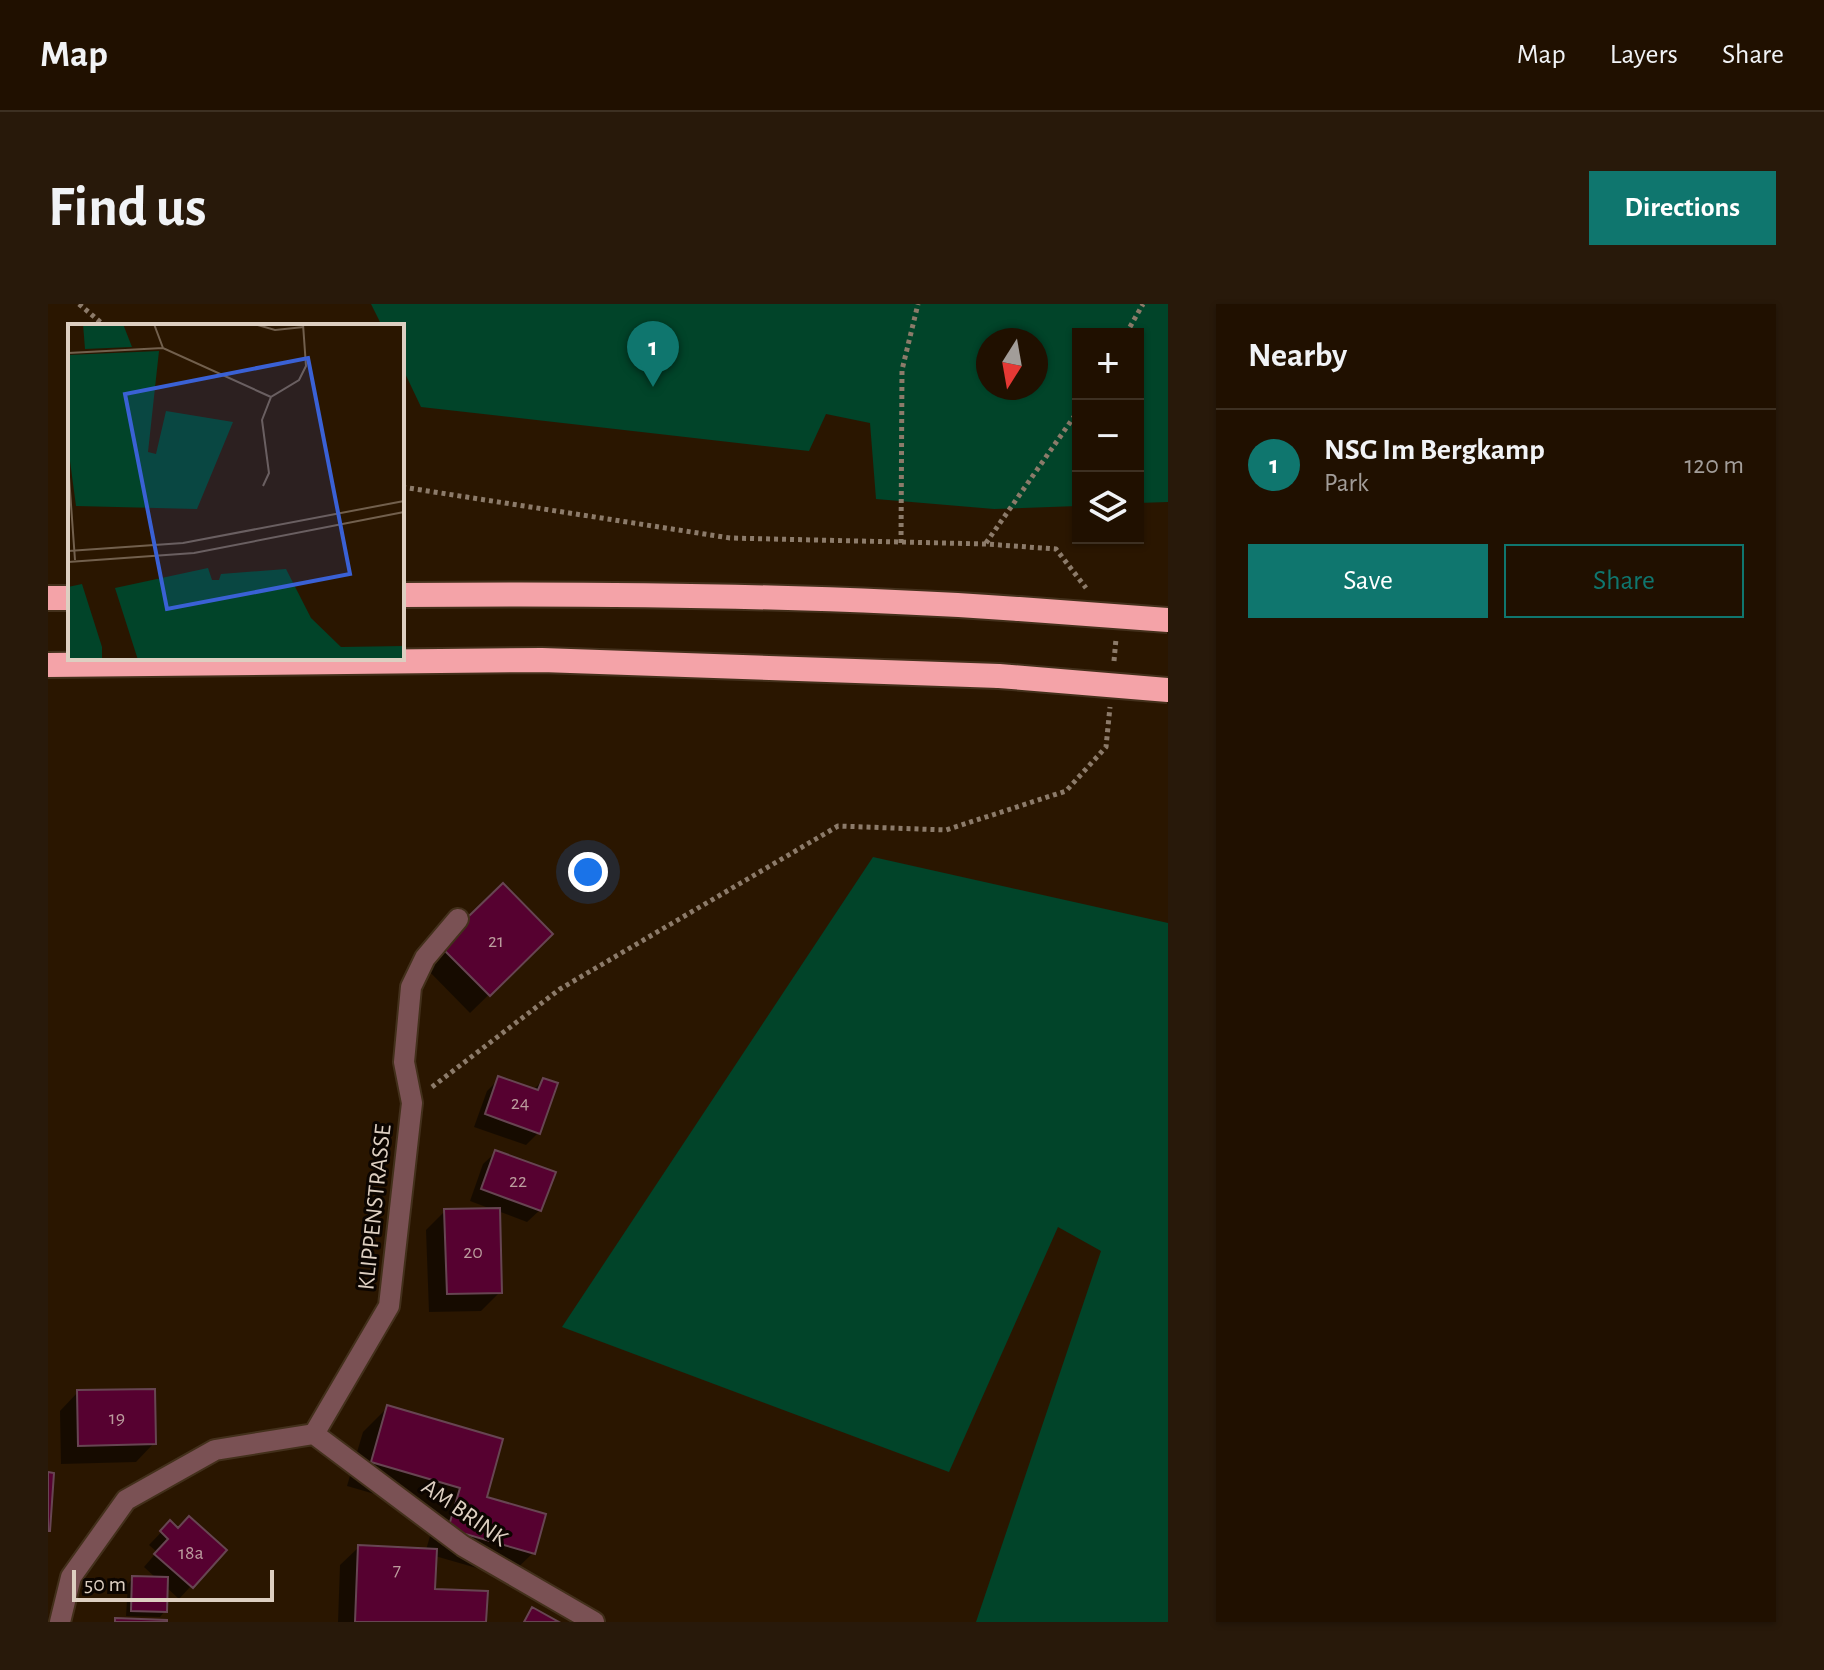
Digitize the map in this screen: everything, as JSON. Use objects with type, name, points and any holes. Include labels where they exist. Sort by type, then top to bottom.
[{"type":"highway","points":[[404,595],[727,597],[943,604],[1168,620]]},
{"type":"highway","points":[[48,665],[542,660],[999,676],[1168,690]]},
{"type":"street","name":"KLIPPENSTRASSE","points":[[314,1434],[389,1306],[412,1103],[404,1062],[411,987],[425,958],[458,919]]},
{"type":"street","points":[[60,1622],[71,1577],[126,1500],[215,1450],[314,1434]]},
{"type":"street","name":"AM BRINK","points":[[314,1434],[463,1546],[594,1622]]},
{"type":"path","points":[[79,304],[103,324]]},
{"type":"path","points":[[901,543],[902,370],[918,304]]},
{"type":"path","points":[[1129,328],[1143,304]]},
{"type":"path","points":[[986,544],[1072,420]]},
{"type":"path","points":[[404,487],[730,538],[986,544],[1056,549],[1091,594]]},
{"type":"path","points":[[1113,673],[1117,628]]},
{"type":"path","points":[[412,1103],[560,989],[838,826],[946,830],[1066,791],[1106,747],[1111,702]]},
{"type":"green space","points":[[371,304],[1168,304],[1168,502],[1144,503],[1144,328],[1072,328],[1072,506],[994,509],[876,499],[870,423],[826,414],[809,451],[421,407],[404,371],[404,324],[381,324]]},
{"type":"green space","points":[[873,857],[1168,923],[1168,1622],[976,1622],[1101,1251],[1058,1227],[949,1472],[562,1327]]},
{"type":"building","points":[[503,883],[553,934],[490,996],[439,945]]},
{"type":"building","points":[[498,1076],[538,1090],[543,1078],[558,1083],[540,1134],[485,1114]]},
{"type":"building","points":[[495,1150],[556,1172],[541,1211],[481,1189]]},
{"type":"building","points":[[500,1208],[502,1293],[447,1294],[444,1209]]},
{"type":"building","points":[[155,1389],[156,1444],[78,1446],[77,1390]]},
{"type":"building","points":[[387,1405],[503,1439],[487,1497],[546,1514],[535,1554],[448,1529],[460,1488],[371,1462]]},
{"type":"building","points":[[48,1472],[54,1473],[50,1531],[48,1531]]},
{"type":"building","points":[[189,1516],[227,1550],[193,1588],[154,1554],[168,1539],[160,1531],[170,1520],[178,1528]]},
{"type":"building","points":[[358,1545],[437,1549],[435,1589],[488,1591],[486,1622],[355,1622]]},
{"type":"building","points":[[132,1576],[168,1577],[167,1612],[131,1611]]},
{"type":"building","points":[[532,1607],[559,1622],[524,1622]]},
{"type":"building","points":[[115,1618],[167,1620],[167,1622],[115,1622]]},
{"type":"place","name":"NSG Im Bergkamp","points":[[653,387]]}]
